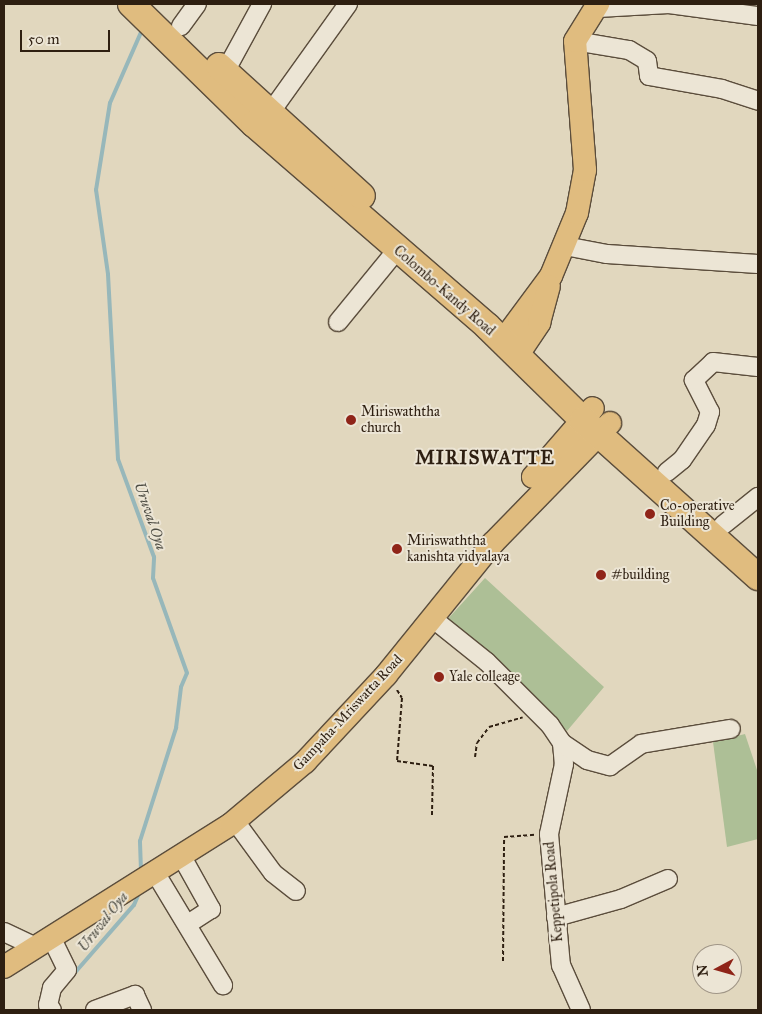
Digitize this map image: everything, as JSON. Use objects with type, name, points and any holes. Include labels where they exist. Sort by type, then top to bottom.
[{"type":"highway","name":"Colombo-Kandy Road","points":[[131,4],[221,81],[397,250],[514,343]]},
{"type":"highway","name":"Colombo-Kandy Road","points":[[155,4],[181,26],[221,81],[270,113],[596,421],[758,578]]},
{"type":"highway","name":"Colombo-Kandy Road","points":[[596,421],[667,472],[758,556]]},
{"type":"main road","points":[[514,343],[551,276],[565,246],[585,178],[575,41],[598,6]]},
{"type":"main road","name":"Gampaha-Mriswatta Road","points":[[4,967],[156,874],[235,821],[305,762],[386,675],[432,618],[455,593],[492,544],[596,421]]},
{"type":"street","points":[[181,26],[197,4]]},
{"type":"street","points":[[221,81],[262,4]]},
{"type":"street","points":[[270,113],[348,4]]},
{"type":"street","points":[[598,6],[669,4],[758,16]]},
{"type":"street","points":[[575,41],[629,50],[647,61],[649,76],[722,89],[758,101]]},
{"type":"street","points":[[565,246],[607,254],[758,264]]},
{"type":"street","points":[[338,322],[397,250]]},
{"type":"street","points":[[667,472],[682,460],[706,425],[710,412],[694,380],[713,362],[758,367]]},
{"type":"street","points":[[723,525],[758,497]]},
{"type":"street","points":[[432,618],[487,662],[562,743],[587,760],[610,766],[641,744],[731,729]]},
{"type":"street","name":"Keppetipola Road","points":[[562,743],[564,764],[550,834],[561,965],[581,1010]]},
{"type":"street","points":[[235,821],[272,873],[296,891]]},
{"type":"street","points":[[182,857],[211,909],[188,924]]},
{"type":"street","points":[[156,874],[188,924],[223,985]]},
{"type":"street","points":[[556,917],[621,899],[668,879]]},
{"type":"street","points":[[4,932],[44,943],[67,970],[52,988],[48,1004],[52,1010]]},
{"type":"street","points":[[95,1010],[134,996],[142,1010]]},
{"type":"path","points":[[386,675],[402,698],[397,761],[432,766],[432,815]]},
{"type":"path","points":[[475,757],[477,743],[489,728],[518,721],[532,709]]},
{"type":"path","points":[[504,961],[504,837],[550,834]]},
{"type":"green space","points":[[485,578],[604,687],[567,731],[506,669],[446,621]]},
{"type":"green space","points":[[745,734],[758,773],[758,839],[727,847],[713,742]]},
{"type":"waterway","name":"Uruval Oya","points":[[141,871],[140,841],[176,728],[181,687],[187,673],[153,578],[154,557],[118,459],[108,274],[96,190],[110,103],[143,28]]},
{"type":"waterway","name":"Uruval Oya","points":[[72,976],[134,905],[139,893]]},
{"type":"place","name":"Miriswaththa church","points":[[351,420]]},
{"type":"place","name":"Co-operative Building","points":[[650,514]]},
{"type":"place","name":"Miriswaththa kanishta vidyalaya","points":[[397,549]]},
{"type":"place","name":"#building","points":[[601,575]]},
{"type":"place","name":"Yale colleage","points":[[439,677]]},
{"type":"district","name":"MIRISWATTE","points":[[485,458]]}]
